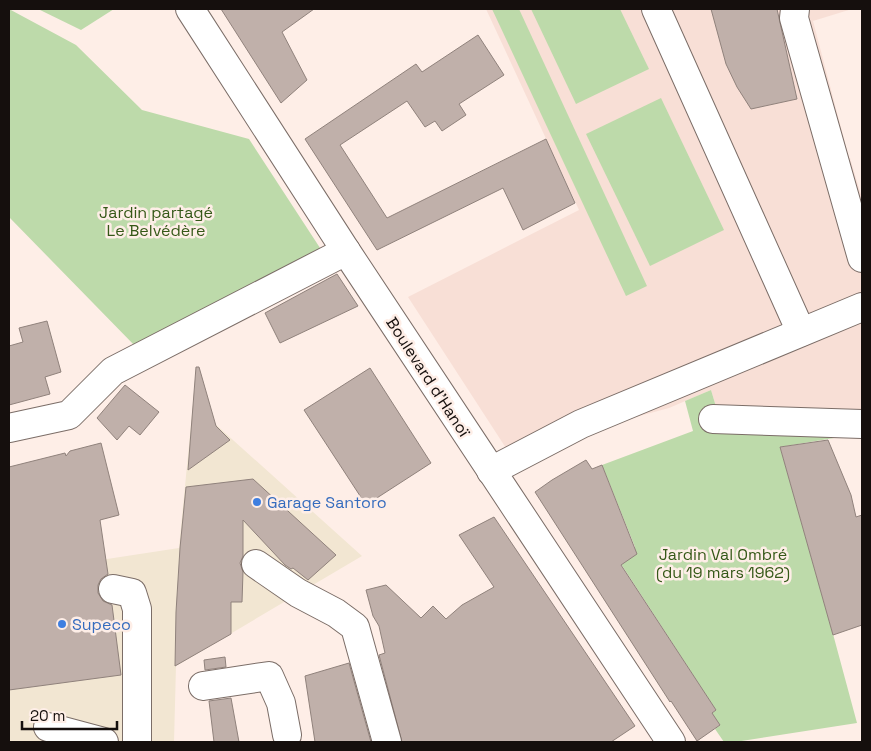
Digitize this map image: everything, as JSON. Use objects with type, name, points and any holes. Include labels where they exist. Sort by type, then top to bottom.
[{"type":"street","name":"Boulevard d'Hanoï","points":[[190,9],[346,251],[671,742]]},
{"type":"street","points":[[656,9],[801,332]]},
{"type":"street","points":[[795,9],[794,18],[862,258]]},
{"type":"street","points":[[9,428],[69,415],[113,371],[346,251]]},
{"type":"street","points":[[491,471],[581,424],[862,307]]},
{"type":"street","points":[[713,419],[862,424]]},
{"type":"street","points":[[256,564],[298,594],[336,613],[355,627],[387,742]]},
{"type":"street","points":[[113,589],[132,593],[138,608],[137,742]]},
{"type":"street","points":[[203,686],[269,676],[281,704],[287,735]]},
{"type":"street","points":[[48,727],[104,742]]},
{"type":"shaded area","points":[[486,9],[852,9],[813,21],[849,158],[862,198],[862,413],[717,410],[711,390],[669,408],[573,434],[517,465],[408,297],[579,210]]},
{"type":"shaded area","points":[[193,404],[362,556],[176,666],[174,742],[9,742],[9,574],[179,548]]},
{"type":"green space","name":"Jardin partagé Le Belvédère","points":[[9,9],[76,45],[142,110],[249,139],[322,251],[136,347],[9,217]]},
{"type":"green space","points":[[38,9],[114,9],[81,30]]},
{"type":"green space","points":[[492,9],[519,9],[647,286],[626,296]]},
{"type":"green space","points":[[531,9],[620,9],[649,69],[576,104]]},
{"type":"green space","points":[[661,98],[724,230],[650,266],[586,134]]},
{"type":"green space","name":"Jardin Val Ombré (du 19 mars 1962)","points":[[711,390],[717,410],[852,435],[780,447],[857,723],[735,742],[724,742],[715,729],[720,725],[712,713],[716,710],[621,564],[635,547],[602,465],[693,431],[685,401]]},
{"type":"building","points":[[221,9],[314,9],[282,32],[307,80],[281,103]]},
{"type":"building","points":[[711,9],[777,9],[797,99],[751,109],[737,87],[726,64]]},
{"type":"building","points":[[478,35],[504,75],[459,104],[466,115],[442,131],[435,121],[425,127],[407,101],[340,145],[387,218],[546,139],[575,203],[523,230],[503,188],[377,250],[305,139],[416,64],[422,72]]},
{"type":"building","points":[[337,274],[358,306],[280,343],[265,313]]},
{"type":"building","points":[[47,321],[61,372],[45,377],[50,394],[9,405],[9,346],[23,342],[19,328]]},
{"type":"building","points":[[196,367],[199,367],[216,426],[230,440],[188,470]]},
{"type":"building","points":[[370,368],[431,463],[366,505],[304,410]]},
{"type":"building","points":[[125,385],[159,412],[140,435],[129,426],[117,440],[97,418]]},
{"type":"building","points":[[828,440],[851,495],[856,517],[862,515],[862,625],[833,635],[780,447]]},
{"type":"building","points":[[101,443],[119,515],[100,520],[108,574],[101,579],[98,585],[98,593],[103,601],[112,605],[121,675],[9,690],[9,467],[65,453],[66,456],[70,451]]},
{"type":"building","points":[[586,460],[592,469],[602,465],[637,554],[621,565],[716,710],[712,713],[720,725],[697,741],[535,492]]},
{"type":"building","points":[[253,479],[336,555],[308,580],[293,568],[291,569],[285,565],[243,520],[243,556],[240,563],[243,572],[242,602],[231,602],[231,634],[175,666],[176,612],[186,487]]},
{"type":"building","points":[[494,517],[635,726],[611,742],[402,742],[379,655],[385,653],[379,626],[373,616],[366,590],[386,585],[421,618],[433,606],[446,619],[462,605],[494,587],[459,535]]},
{"type":"building","points":[[225,657],[226,667],[205,670],[204,660]]},
{"type":"building","points":[[349,663],[371,742],[315,742],[305,676]]},
{"type":"building","points":[[231,698],[239,742],[214,742],[209,701]]},
{"type":"place","name":"Garage Santoro","points":[[257,502]]},
{"type":"place","name":"Supeco","points":[[62,624]]}]
